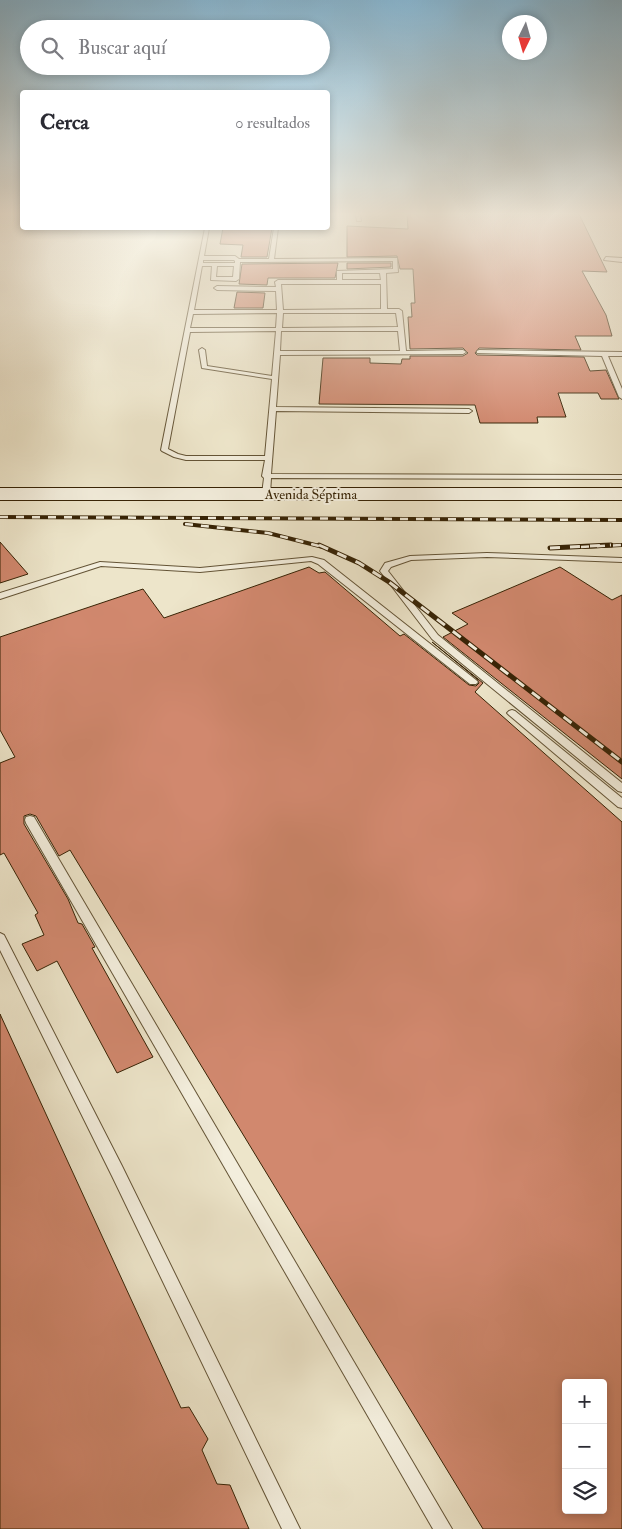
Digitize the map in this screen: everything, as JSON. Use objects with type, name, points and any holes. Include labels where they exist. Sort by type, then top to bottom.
[{"type":"street","name":"Avenida Séptima","points":[[0,494],[266,485],[622,494]]},
{"type":"lane","points":[[195,285],[164,450],[176,456],[186,458],[267,458]]},
{"type":"lane","points":[[278,285],[280,311],[266,485],[622,477]]},
{"type":"lane","points":[[384,285],[384,311]]},
{"type":"lane","points":[[217,288],[279,289]]},
{"type":"lane","points":[[190,312],[399,311],[403,352]]},
{"type":"lane","points":[[186,330],[278,328],[316,330],[400,329]]},
{"type":"lane","points":[[202,350],[204,367],[275,378]]},
{"type":"lane","points":[[277,352],[463,352]]},
{"type":"lane","points":[[479,352],[622,354]]},
{"type":"lane","points":[[604,354],[622,397]]},
{"type":"lane","points":[[272,409],[469,411]]},
{"type":"lane","points":[[622,560],[487,555],[410,558],[388,564],[384,571],[435,637],[622,788]]},
{"type":"lane","points":[[0,596],[100,564],[200,570],[312,559],[321,562],[473,682]]},
{"type":"lane","points":[[512,713],[622,804]]},
{"type":"lane","points":[[30,820],[443,1529]]},
{"type":"lane","points":[[0,938],[122,1180],[291,1529]]},
{"type":"building","points":[[414,285],[590,285],[606,315],[612,336],[575,336],[581,350],[479,348],[475,353],[477,355],[584,357],[590,371],[606,370],[619,399],[601,399],[598,393],[558,393],[566,417],[537,417],[538,423],[480,423],[475,405],[319,404],[323,358],[370,358],[370,363],[401,364],[402,359],[410,359],[410,356],[463,356],[468,353],[463,348],[410,349],[408,317],[412,317],[411,303],[415,303]]},
{"type":"building","points":[[237,292],[265,293],[263,308],[234,308]]},
{"type":"building","points":[[0,542],[28,574],[0,583]]},
{"type":"building","points":[[309,567],[319,573],[325,572],[400,636],[404,634],[469,685],[476,686],[479,683],[477,679],[432,642],[483,683],[475,692],[622,822],[622,1529],[483,1529],[70,850],[59,856],[36,816],[30,814],[24,816],[24,824],[68,899],[78,923],[82,924],[95,947],[92,948],[153,1057],[117,1073],[57,961],[37,971],[22,944],[44,935],[35,915],[38,913],[4,853],[0,855],[0,763],[15,757],[0,730],[0,637],[143,589],[164,618]]},
{"type":"building","points":[[560,567],[612,600],[622,595],[622,779],[443,637],[468,624],[452,613]]},
{"type":"building","points":[[0,1014],[181,1408],[189,1407],[208,1439],[202,1450],[217,1484],[230,1485],[249,1529],[0,1529]]},
{"type":"railway","points":[[0,517],[622,520]]},
{"type":"railway","points":[[185,524],[268,533],[323,547]]},
{"type":"railway","points":[[319,545],[359,563],[389,582],[622,762]]},
{"type":"railway","points":[[550,548],[611,545]]},
{"type":"railway","points":[[581,547],[622,545]]}]
